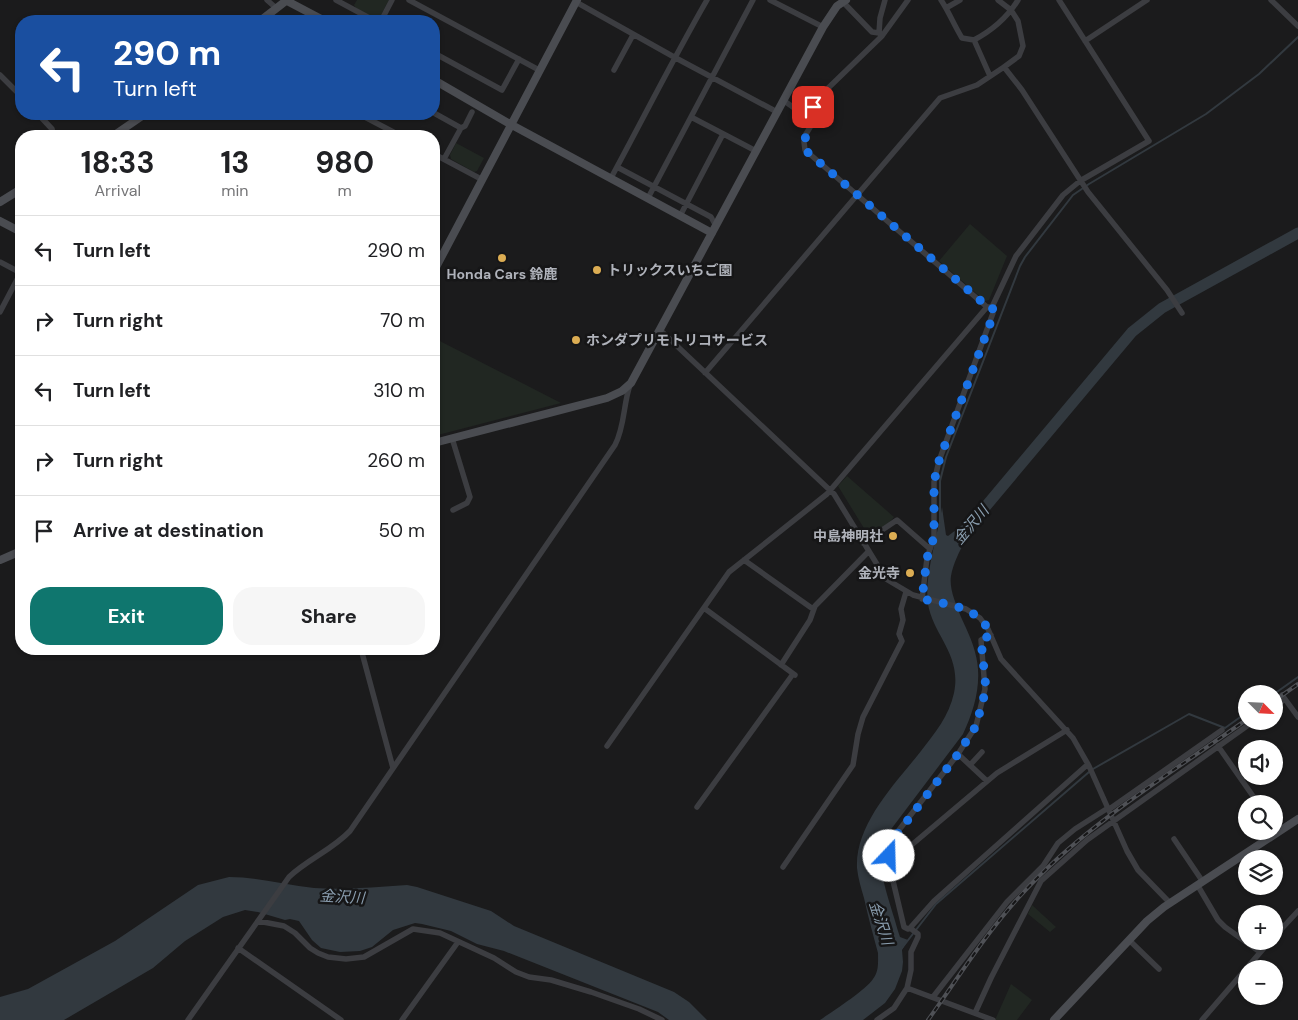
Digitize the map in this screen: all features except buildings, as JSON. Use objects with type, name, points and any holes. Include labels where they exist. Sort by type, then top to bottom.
[{"type":"street","points":[[267,0],[276,8]]},
{"type":"street","points":[[267,15],[287,0],[314,15]]},
{"type":"street","points":[[336,0],[363,15]]},
{"type":"street","points":[[350,8],[354,0]]},
{"type":"street","points":[[384,15],[392,0]]},
{"type":"street","points":[[409,0],[437,15]]},
{"type":"street","points":[[611,178],[706,0]]},
{"type":"street","points":[[648,198],[754,0]]},
{"type":"street","points":[[770,0],[823,27]]},
{"type":"street","points":[[880,34],[880,18],[885,0]]},
{"type":"street","points":[[908,0],[880,34],[822,94],[813,107],[812,124],[804,142],[805,150],[990,307],[994,313],[939,461],[934,482],[934,540],[925,567],[922,599]]},
{"type":"street","points":[[941,0],[962,38],[974,40],[999,24],[1018,0]]},
{"type":"street","points":[[946,8],[960,0]]},
{"type":"street","points":[[705,373],[940,98],[977,85],[1019,56],[1024,46],[1018,21],[1010,10],[998,0]]},
{"type":"street","points":[[607,746],[729,572],[829,490],[990,307],[1022,247],[1063,195],[1080,181],[1149,141],[1059,0]]},
{"type":"street","points":[[1085,40],[1147,0]]},
{"type":"street","points":[[1271,0],[1298,26]]},
{"type":"street","points":[[440,259],[576,1],[674,58],[777,112]]},
{"type":"street","points":[[188,1020],[289,877],[301,865],[343,838],[350,831],[615,445],[623,424],[625,398],[630,383],[823,27],[841,2],[872,32],[880,34]]},
{"type":"street","points":[[440,17],[539,70]]},
{"type":"street","points":[[614,70],[633,35]]},
{"type":"street","points":[[974,40],[990,76]]},
{"type":"street","points":[[440,56],[502,90],[519,59]]},
{"type":"street","points":[[1004,67],[1022,90],[1080,181],[1169,292],[1182,313]]},
{"type":"street","points":[[0,75],[15,90]]},
{"type":"street","points":[[440,83],[510,124],[680,216],[714,230]]},
{"type":"street","points":[[783,100],[811,120]]},
{"type":"street","points":[[444,159],[472,112]]},
{"type":"street","points":[[440,116],[461,128]]},
{"type":"street","points":[[691,116],[756,151]]},
{"type":"street","points":[[44,120],[52,130]]},
{"type":"street","points":[[122,130],[136,120]]},
{"type":"street","points":[[371,120],[390,130]]},
{"type":"street","points":[[680,216],[723,134]]},
{"type":"street","points":[[440,157],[481,179]]},
{"type":"street","points":[[617,167],[711,217],[714,230]]},
{"type":"street","points":[[0,202],[15,193]]},
{"type":"street","points":[[0,220],[15,229]]},
{"type":"street","points":[[0,262],[15,270]]},
{"type":"street","points":[[0,312],[15,284]]},
{"type":"street","points":[[660,330],[834,494],[868,552],[886,578],[906,592],[922,599],[972,611],[980,618],[991,635],[1001,659],[1067,730],[1090,769],[1127,851],[1138,870],[1170,902]]},
{"type":"street","points":[[440,441],[607,398],[622,391],[630,383]]},
{"type":"street","points":[[452,438],[470,497],[469,502],[453,510]]},
{"type":"street","points":[[863,543],[897,520],[930,549]]},
{"type":"street","points":[[781,665],[810,620],[813,609],[819,600],[868,552]]},
{"type":"street","points":[[0,560],[15,554]]},
{"type":"street","points":[[744,560],[813,609]]},
{"type":"street","points":[[783,868],[853,764],[863,717],[902,641],[899,634],[903,620],[901,609],[906,592]]},
{"type":"street","points":[[697,807],[794,674],[704,608]]},
{"type":"street","points":[[877,1020],[894,1008],[907,988],[911,970],[911,952],[918,937],[913,930],[904,927],[889,864],[890,849],[895,837],[958,754],[976,726],[986,689],[981,640],[991,635]]},
{"type":"street","points":[[363,655],[392,768]]},
{"type":"street","points":[[1283,698],[1298,717]]},
{"type":"street","points":[[889,864],[987,781],[1067,730]]},
{"type":"street","points":[[933,997],[1007,902],[1040,869],[1058,843],[1075,829],[1108,809],[1222,730]]},
{"type":"street","points":[[975,1013],[1041,881],[1087,840],[1241,730]]},
{"type":"street","points":[[1218,746],[1253,795]]},
{"type":"street","points":[[970,765],[982,752]]},
{"type":"street","points":[[958,754],[987,781]]},
{"type":"street","points":[[913,930],[934,901],[1090,769]]},
{"type":"street","points":[[1054,1020],[1147,921],[1170,902],[1201,884],[1298,818]]},
{"type":"street","points":[[1174,839],[1201,884],[1218,920],[1224,927],[1260,952],[1202,1020]]},
{"type":"street","points":[[1283,927],[1298,910]]},
{"type":"street","points":[[259,919],[284,926],[295,933],[310,948],[328,957],[338,959],[364,957],[413,929],[440,933],[494,958],[516,972],[591,992],[640,1009],[662,1020]]},
{"type":"street","points":[[1129,940],[1159,969]]},
{"type":"street","points":[[402,1020],[458,942]]},
{"type":"street","points":[[238,948],[341,1020]]},
{"type":"street","points":[[907,988],[993,1020]]},
{"type":"shaded area","points":[[357,0],[389,0],[381,15],[369,15],[354,5]]},
{"type":"shaded area","points":[[456,143],[484,158],[477,171],[474,172],[451,159],[450,155]]},
{"type":"shaded area","points":[[970,224],[1007,256],[989,300],[985,301],[939,261]]},
{"type":"shaded area","points":[[440,341],[561,403],[440,434]]},
{"type":"shaded area","points":[[847,476],[894,517],[870,538],[838,486]]},
{"type":"shaded area","points":[[1032,905],[1056,927],[1050,932],[1028,914]]},
{"type":"shaded area","points":[[1011,984],[1032,1000],[1017,1020],[995,1020]]},
{"type":"water","points":[[942,507],[946,535],[948,536],[985,508],[961,549],[951,576],[953,596],[972,643],[977,663],[978,684],[974,704],[963,734],[891,830],[882,847],[881,860],[886,891],[900,937],[908,940],[902,950],[902,971],[895,989],[885,1003],[863,1020],[820,1020],[864,989],[876,973],[878,953],[857,868],[862,836],[879,805],[941,724],[949,709],[954,693],[954,667],[951,656],[935,626],[928,604],[927,593]]},
{"type":"water","points":[[229,877],[250,878],[314,888],[407,885],[417,887],[491,911],[514,926],[674,992],[689,1002],[707,1020],[669,1020],[658,1012],[504,951],[477,944],[451,931],[422,924],[415,923],[393,930],[372,947],[360,951],[340,952],[321,948],[312,940],[299,921],[285,920],[245,910],[223,917],[185,941],[153,968],[64,1020],[0,1020],[0,997],[28,989],[115,941],[198,885]]},
{"type":"waterway","points":[[940,522],[940,481],[946,457],[1025,257],[1073,195],[1206,114],[1259,74],[1298,37]]},
{"type":"waterway","name":"金沢川","points":[[976,518],[1132,332],[1162,308],[1298,233]]},
{"type":"waterway","points":[[1283,688],[1298,677]]},
{"type":"waterway","points":[[1093,769],[1189,714],[1225,728],[1238,719]]},
{"type":"waterway","points":[[902,948],[936,904],[1089,772]]},
{"type":"railway","points":[[1283,695],[1298,684]]},
{"type":"railway","points":[[928,1020],[996,925],[1045,870],[1129,801],[1238,725]]},
{"type":"place","name":"Honda Cars 鈴鹿","points":[[502,258]]},
{"type":"place","name":"トリックスいちご園","points":[[597,270]]},
{"type":"place","name":"ホンダプリモトリコサービス","points":[[576,340]]},
{"type":"place","name":"中島神明社","points":[[893,536]]},
{"type":"place","name":"金光寺","points":[[910,573]]},
{"type":"route","points":[[813,107],[812,124],[804,142],[805,150],[988,307],[992,307],[994,313],[939,461],[934,482],[934,540],[928,553],[922,599],[966,609],[984,621],[991,635],[981,640],[986,689],[976,726],[971,735],[895,837],[889,856]]}]
